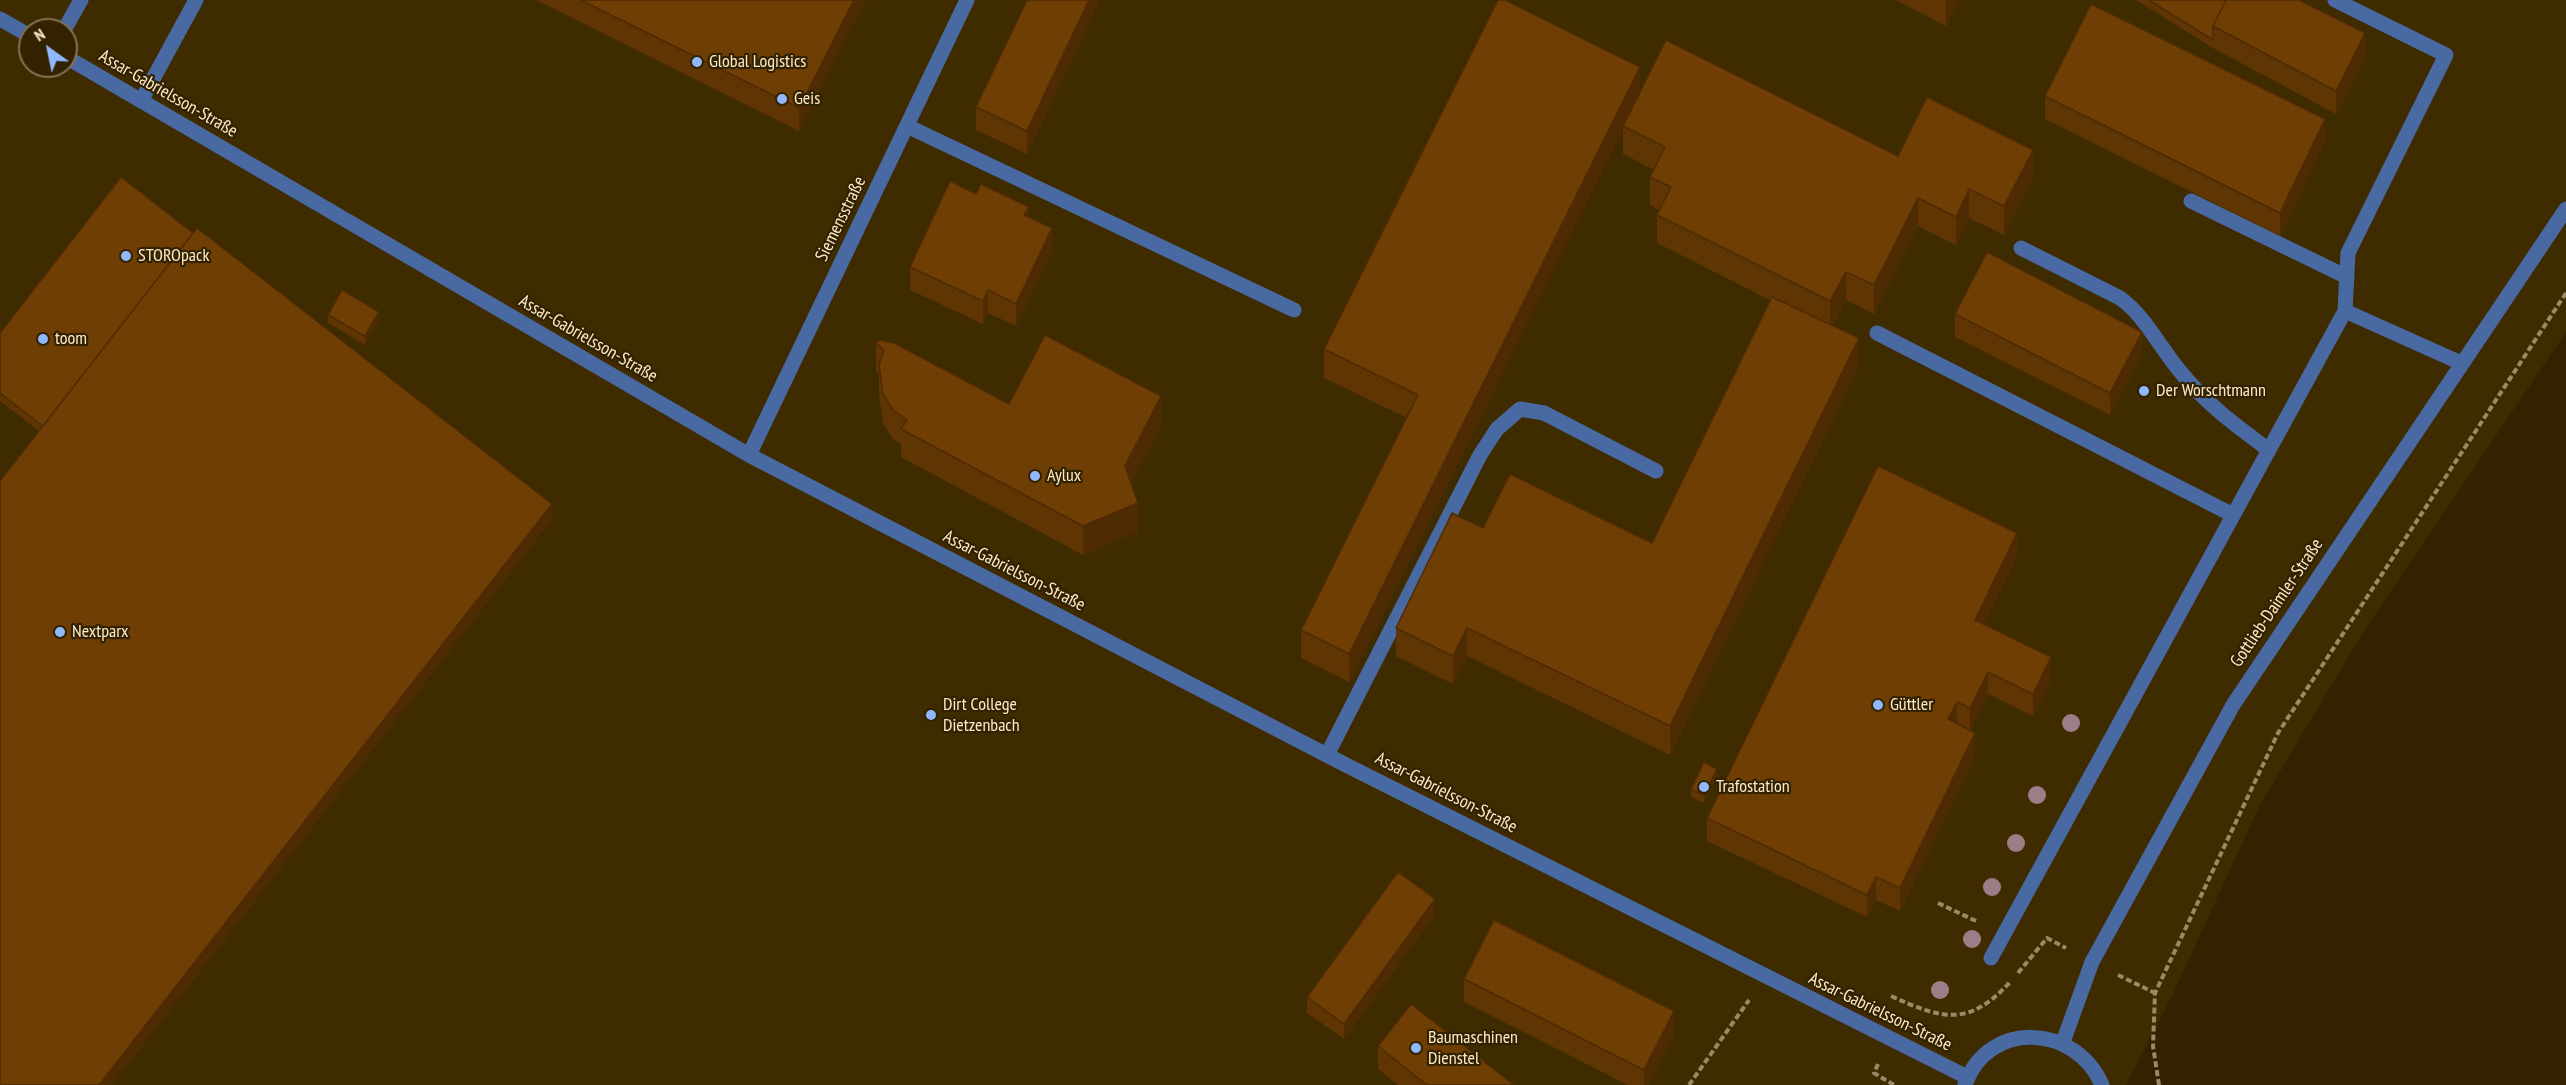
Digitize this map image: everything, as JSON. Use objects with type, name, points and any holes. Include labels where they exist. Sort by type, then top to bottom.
[{"type":"street","points":[[71,18],[81,0]]},
{"type":"street","points":[[141,101],[196,0]]},
{"type":"street","name":"Siemensstraße","points":[[749,455],[967,0]]},
{"type":"street","points":[[1991,958],[2345,310],[2348,253],[2446,55],[2335,0]]},
{"type":"street","points":[[0,19],[18,29]]},
{"type":"street","name":"Assar-Gabrielsson-Straße","points":[[78,64],[749,455],[1327,755],[1765,976],[1966,1081]]},
{"type":"street","points":[[907,126],[1294,310]]},
{"type":"street","points":[[2191,201],[2347,277]]},
{"type":"street","name":"Gottlieb-Daimler-Straße","points":[[2063,1042],[2092,962],[2233,705],[2566,209]]},
{"type":"street","points":[[2021,248],[2131,306],[2177,368],[2208,404],[2269,450]]},
{"type":"street","points":[[2345,310],[2461,363]]},
{"type":"street","points":[[1877,333],[2233,515]]},
{"type":"street","points":[[1327,755],[1480,456],[1497,429],[1520,409],[1544,413],[1656,471]]},
{"type":"street","points":[[1966,1081],[1980,1059],[1998,1046],[2019,1038],[2041,1037],[2063,1042],[2082,1054],[2097,1072],[2102,1085]]},
{"type":"path","points":[[2159,1085],[2153,1046],[2155,993],[2278,733],[2566,293]]},
{"type":"path","points":[[1938,903],[2005,935]]},
{"type":"path","points":[[1890,996],[1933,1013],[1965,1016],[1995,999],[2047,938],[2155,993]]},
{"type":"path","points":[[1689,1085],[1765,976]]},
{"type":"shaded area","points":[[0,0],[2566,0],[2566,332],[2366,628],[2259,807],[2173,994],[2126,1085],[0,1085]]},
{"type":"building","points":[[581,0],[854,0],[799,108]]},
{"type":"building","points":[[1027,0],[1089,0],[1027,131],[976,107]]},
{"type":"building","points":[[1498,0],[1505,0],[1640,67],[1349,654],[1301,630],[1418,395],[1324,349]]},
{"type":"building","points":[[2149,0],[2226,0],[2213,26],[2213,40]]},
{"type":"building","points":[[2226,0],[2299,0],[2365,33],[2336,91],[2213,26]]},
{"type":"building","points":[[2091,4],[2325,119],[2280,213],[2045,96]]},
{"type":"building","points":[[1666,40],[1898,156],[1927,97],[2033,150],[2004,206],[1969,189],[1956,217],[1918,198],[1874,285],[1846,272],[1830,301],[1657,215],[1671,187],[1650,177],[1665,147],[1623,126]]},
{"type":"building","points":[[121,177],[193,233],[43,426],[0,393],[0,333]]},
{"type":"building","points":[[950,181],[976,194],[981,184],[1029,207],[1024,215],[1052,228],[1016,304],[988,290],[983,301],[910,267]]},
{"type":"building","points":[[197,228],[552,504],[99,1085],[0,1085],[0,481]]},
{"type":"building","points":[[1987,252],[2142,332],[2110,393],[1955,314]]},
{"type":"building","points":[[342,290],[379,312],[365,336],[328,315]]},
{"type":"building","points":[[1772,297],[1859,338],[1670,726],[1467,628],[1453,656],[1396,628],[1452,513],[1483,528],[1510,474],[1652,543]]},
{"type":"building","name":"Aylux","points":[[1045,335],[1161,396],[1125,466],[1138,503],[1083,526],[901,429],[907,420],[893,410],[883,394],[879,365],[884,350],[876,343],[879,340],[894,343],[1009,404]]},
{"type":"building","name":"Güttler","points":[[1878,466],[2017,533],[1975,620],[2051,657],[2033,694],[1988,672],[1970,708],[1957,702],[1948,719],[1975,733],[1900,888],[1876,877],[1867,895],[1707,818]]},
{"type":"building","points":[[1704,762],[1717,769],[1704,795],[1691,789]]},
{"type":"building","points":[[1398,872],[1435,899],[1344,1024],[1307,997]]},
{"type":"building","points":[[1494,920],[1674,1011],[1644,1070],[1464,979]]},
{"type":"building","points":[[1411,1004],[1514,1085],[1427,1085],[1378,1046]]},
{"type":"place","name":"Global Logistics","points":[[697,62]]},
{"type":"place","name":"Geis","points":[[782,99]]},
{"type":"place","name":"STOROpack","points":[[126,256]]},
{"type":"place","name":"toom","points":[[43,339]]},
{"type":"place","name":"Der Worschtmann","points":[[2144,391]]},
{"type":"place","name":"Aylux","points":[[1035,476]]},
{"type":"place","name":"Nextparx","points":[[60,632]]},
{"type":"place","name":"Güttler","points":[[1878,705]]},
{"type":"place","name":"Dirt College Dietzenbach","points":[[931,715]]},
{"type":"place","name":"Trafostation","points":[[1704,787]]},
{"type":"place","name":"Baumaschinen Dienstel","points":[[1416,1048]]}]
